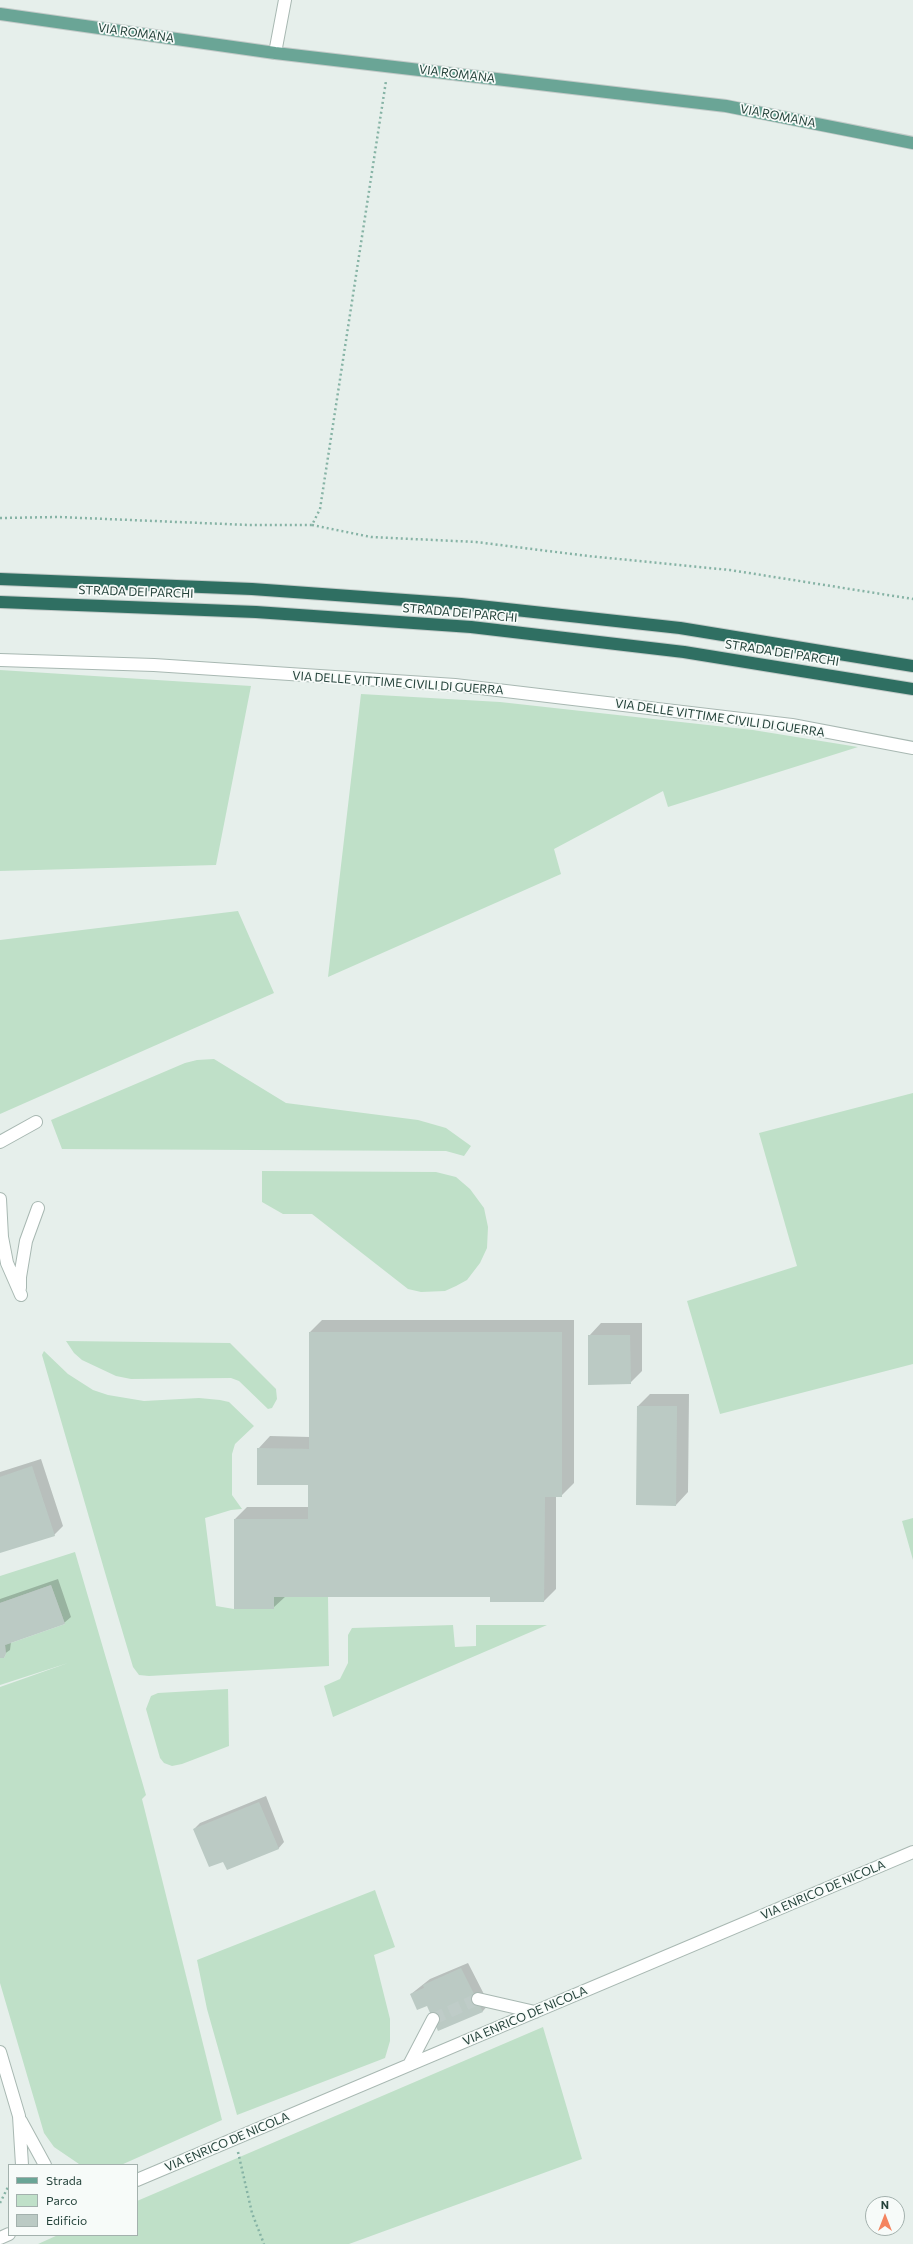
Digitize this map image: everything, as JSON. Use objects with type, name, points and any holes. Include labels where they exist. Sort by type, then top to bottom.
[{"type":"highway","name":"STRADA DEI PARCHI","points":[[0,579],[252,589],[468,604],[680,628],[913,666]]},
{"type":"highway","name":"STRADA DEI PARCHI","points":[[0,602],[263,612],[471,627],[684,652],[913,689]]},
{"type":"main road","name":"VIA ROMANA","points":[[0,14],[275,53],[726,106],[913,143]]},
{"type":"street","points":[[275,53],[285,0]]},
{"type":"street","name":"VIA DELLE VITTIME CIVILI DI GUERRA","points":[[0,660],[154,665],[455,685],[792,726],[913,748]]},
{"type":"street","points":[[0,1142],[36,1122]]},
{"type":"street","points":[[0,1198],[2,1237],[7,1263],[21,1295],[20,1277],[26,1241],[38,1208]]},
{"type":"street","name":"VIA ENRICO DE NICOLA","points":[[138,2180],[913,1852]]},
{"type":"street","points":[[478,1999],[535,2012]]},
{"type":"street","points":[[410,2065],[433,2018]]},
{"type":"street","points":[[0,2052],[19,2116],[44,2164]]},
{"type":"street","points":[[19,2116],[22,2164]]},
{"type":"path","points":[[312,525],[321,502],[389,66]]},
{"type":"path","points":[[0,518],[58,518],[249,525],[312,525],[371,537],[476,542],[588,556],[730,570],[913,599]]},
{"type":"path","points":[[235,2139],[252,2213],[264,2244]]},
{"type":"path","points":[[0,2203],[8,2187]]},
{"type":"green space","points":[[0,670],[251,686],[216,865],[0,871]]},
{"type":"green space","points":[[361,694],[500,702],[753,730],[858,747],[668,807],[663,791],[554,849],[561,874],[328,977]]},
{"type":"green space","points":[[238,911],[274,993],[0,1114],[0,940]]},
{"type":"green space","points":[[214,1059],[286,1103],[418,1120],[446,1128],[471,1146],[464,1156],[446,1151],[62,1149],[51,1120],[185,1063],[197,1060]]},
{"type":"green space","points":[[913,1093],[913,1364],[720,1414],[687,1301],[797,1266],[759,1133]]},
{"type":"green space","points":[[262,1171],[436,1172],[456,1177],[470,1189],[484,1208],[488,1227],[487,1248],[480,1263],[467,1280],[456,1286],[445,1291],[421,1292],[408,1289],[312,1214],[283,1214],[262,1202]]},
{"type":"green space","points":[[66,1341],[230,1343],[276,1389],[277,1399],[272,1408],[268,1409],[239,1381],[231,1378],[131,1379],[116,1376],[82,1360],[74,1353]]},
{"type":"green space","points":[[44,1351],[68,1374],[93,1390],[108,1395],[144,1401],[199,1398],[229,1402],[254,1426],[235,1444],[232,1454],[232,1495],[242,1509],[231,1510],[205,1518],[216,1606],[234,1609],[273,1609],[274,1597],[328,1597],[329,1666],[149,1676],[139,1675],[133,1667],[106,1576],[42,1355]]},
{"type":"green space","points":[[913,1518],[913,1560],[902,1521]]},
{"type":"green space","points":[[75,1552],[146,1795],[142,1799],[222,2120],[123,2164],[79,2164],[54,2147],[44,2133],[0,1983],[0,1687],[68,1663],[0,1685],[0,1658],[4,1658],[6,1654],[5,1645],[65,1624],[51,1585],[0,1603],[0,1576]]},
{"type":"green space","points":[[453,1625],[455,1647],[476,1646],[476,1625],[547,1625],[333,1717],[324,1686],[340,1679],[348,1663],[348,1635],[352,1628]]},
{"type":"green space","points":[[228,1689],[229,1746],[182,1764],[172,1766],[164,1763],[160,1758],[146,1709],[151,1696],[158,1693]]},
{"type":"green space","points":[[375,1890],[395,1947],[374,1955],[390,2019],[390,2041],[385,2058],[237,2115],[207,2009],[197,1960]]},
{"type":"green space","points":[[543,2027],[582,2159],[349,2244],[38,2244],[56,2236],[138,2236],[138,2201]]},
{"type":"building","points":[[309,1332],[562,1332],[562,1497],[545,1497],[544,1602],[490,1602],[490,1597],[274,1597],[274,1609],[234,1609],[234,1519],[308,1519],[308,1485],[257,1485],[257,1448],[309,1449]]},
{"type":"building","points":[[588,1335],[630,1335],[631,1384],[588,1385]]},
{"type":"building","points":[[637,1406],[677,1406],[676,1506],[636,1505]]},
{"type":"building","points":[[32,1466],[55,1536],[0,1553],[0,1477]]},
{"type":"building","points":[[51,1585],[65,1624],[5,1645],[6,1654],[4,1658],[0,1658],[0,1603]]},
{"type":"building","points":[[259,1802],[279,1849],[227,1870],[223,1862],[209,1867],[193,1829]]},
{"type":"building","points":[[461,1968],[483,2012],[438,2031],[427,2006],[417,2010],[410,1994],[424,1988],[423,1985]]},
{"type":"tunnel","points":[[433,2019],[478,1999]]}]
